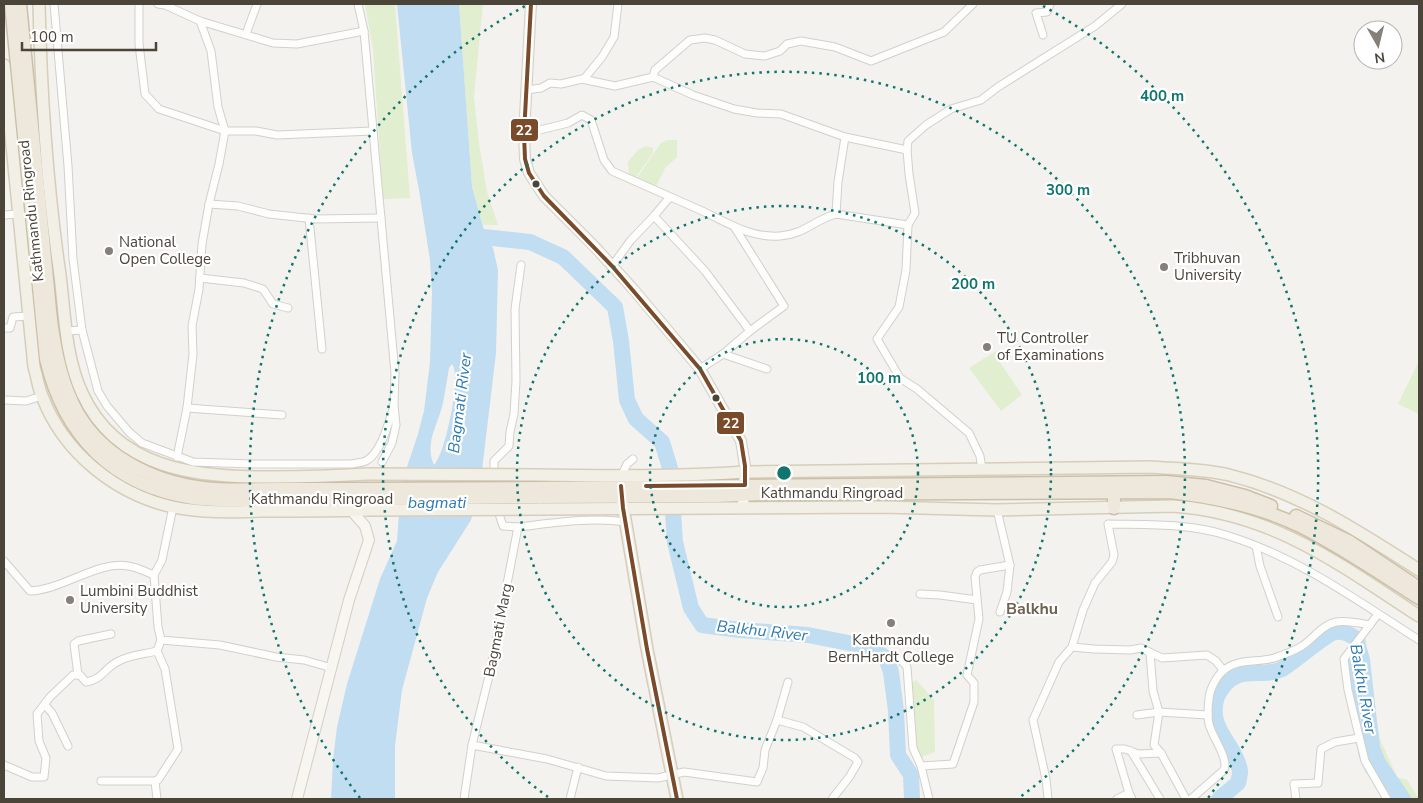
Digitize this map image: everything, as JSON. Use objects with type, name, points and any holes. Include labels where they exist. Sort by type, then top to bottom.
[{"type":"highway","name":"Kathmandu Ringroad","points":[[11,4],[46,360],[51,383],[60,403],[82,439],[122,473],[138,481],[160,490],[194,498],[228,500],[539,498],[622,492],[717,491],[744,484],[1114,487],[1169,492],[1203,496],[1260,510],[1300,526],[1419,598]]},
{"type":"highway","name":"Kathmandu Ringroad","points":[[20,4],[39,134],[50,320],[60,370],[73,404],[84,423],[112,452],[133,466],[166,480],[204,488],[367,499]]},
{"type":"highway","name":"Kathmandu Ringroad","points":[[1114,487],[1166,482],[1198,486],[1245,496],[1317,525],[1350,542],[1419,588]]},
{"type":"highway","points":[[1114,487],[1114,508]]},
{"type":"main road","points":[[38,4],[39,134],[66,331],[74,372],[81,392],[105,429],[120,443],[156,462],[199,474],[218,477],[327,477],[367,474],[538,474],[622,492]]},
{"type":"main road","points":[[531,4],[524,134],[525,159],[529,174],[544,196],[612,266],[661,321],[700,369],[741,441],[744,453],[744,508]]},
{"type":"main road","points":[[4,65],[34,367],[42,396],[49,412],[69,443],[85,461],[100,474],[136,495],[173,507],[211,512],[351,510],[367,499],[539,498],[622,492],[717,491],[744,508],[882,507],[997,510],[1173,506],[1195,508],[1242,518],[1299,540],[1323,553],[1419,616]]},
{"type":"main road","points":[[13,165],[26,165]]},
{"type":"main road","points":[[744,484],[982,470],[1150,467],[1189,469],[1229,475],[1310,504],[1340,520],[1419,570]]},
{"type":"main road","points":[[622,492],[647,648],[678,799]]},
{"type":"main road","points":[[297,799],[349,600],[369,540],[365,526],[351,510]]},
{"type":"street","points":[[54,4],[68,166],[73,251],[82,330],[98,390],[107,406],[142,443],[193,462],[350,464],[361,462],[373,455],[381,442],[394,405]]},
{"type":"street","points":[[139,4],[139,44],[145,94],[159,109],[225,131],[256,131],[277,135],[373,131]]},
{"type":"street","points":[[158,4],[165,5],[200,21],[273,43],[297,44],[364,31]]},
{"type":"street","points":[[246,34],[257,4]]},
{"type":"street","points":[[358,4],[364,31],[395,373],[394,405],[396,425],[392,443],[382,462]]},
{"type":"street","points":[[584,79],[602,58],[614,37],[618,4]]},
{"type":"street","points":[[653,77],[655,70],[690,40],[695,39],[715,40],[745,54],[765,56],[780,51],[787,44],[801,41],[835,47],[871,61],[944,32],[973,4]]},
{"type":"street","points":[[1044,36],[1036,13],[1048,12],[1050,4]]},
{"type":"street","points":[[982,470],[980,456],[969,432],[917,389],[900,378],[877,339],[899,307],[906,270],[908,225],[915,213],[907,150],[908,141],[926,125],[951,110],[981,100],[998,87],[1095,26],[1122,4]]},
{"type":"street","points":[[177,457],[187,408],[193,354],[192,326],[200,278],[202,244],[208,204],[220,164],[225,131],[218,107],[212,50],[200,21]]},
{"type":"street","points":[[526,90],[541,88],[550,83],[561,84],[584,79],[615,86],[653,77],[693,95],[734,109],[757,113],[781,114],[845,137],[907,150]]},
{"type":"street","points":[[524,134],[568,123],[582,115],[591,120],[604,160],[612,171],[754,235],[780,236],[801,232],[824,217],[836,214],[908,225]]},
{"type":"street","points":[[836,214],[838,182],[845,137]]},
{"type":"street","points":[[612,266],[631,240],[670,198]]},
{"type":"street","points":[[208,204],[238,206],[269,214],[310,218],[381,218]]},
{"type":"street","points":[[4,215],[19,214]]},
{"type":"street","points":[[654,216],[705,271],[750,332]]},
{"type":"street","points":[[310,218],[322,350]]},
{"type":"street","points":[[700,369],[723,354],[784,306],[735,228]]},
{"type":"street","points":[[521,265],[515,309],[516,381],[514,414],[509,446],[494,462],[497,511],[503,526],[518,527],[586,519],[626,522]]},
{"type":"street","points":[[200,278],[244,283],[263,289],[273,304],[288,308]]},
{"type":"street","points":[[4,328],[10,328],[13,317],[29,316]]},
{"type":"street","points":[[66,331],[82,330]]},
{"type":"street","points":[[723,354],[767,369]]},
{"type":"street","points":[[4,400],[26,401],[42,396]]},
{"type":"street","points":[[187,408],[282,415]]},
{"type":"street","points":[[622,492],[627,464],[633,459]]},
{"type":"street","points":[[101,781],[158,780],[178,749],[165,668],[157,651],[161,640],[158,627],[154,575],[162,560],[173,507]]},
{"type":"street","points":[[997,510],[1010,565],[1007,592],[1000,612]]},
{"type":"street","points":[[1048,799],[1033,720],[1059,662],[1072,647],[1083,610],[1095,583],[1112,562],[1114,555],[1108,524],[1178,526],[1228,535],[1317,574],[1419,640]]},
{"type":"street","name":"Bagmati Marg","points":[[464,799],[472,745],[490,672],[518,527]]},
{"type":"street","points":[[1256,546],[1260,566],[1278,617]]},
{"type":"street","points":[[4,561],[30,592],[43,591],[94,572],[103,566],[127,565],[154,575]]},
{"type":"street","points":[[921,766],[953,764],[974,702],[974,683],[967,675],[979,619],[976,572],[1010,565]]},
{"type":"street","points":[[920,594],[977,600]]},
{"type":"street","points":[[1378,614],[1344,659],[1356,739],[1364,761],[1387,799]]},
{"type":"street","points":[[1191,799],[1225,767],[1225,759],[1213,735],[1208,715],[1209,696],[1216,679],[1223,670],[1250,660],[1273,658],[1301,647],[1326,626],[1336,622],[1349,621],[1368,628]]},
{"type":"street","points":[[78,675],[74,644],[78,641],[111,634]]},
{"type":"street","points":[[161,640],[220,645],[276,657],[304,660],[332,668]]},
{"type":"street","points":[[1072,647],[1130,650],[1141,648],[1162,658],[1207,655],[1216,661],[1223,670]]},
{"type":"street","points":[[4,765],[27,775],[44,777],[46,758],[39,741],[37,714],[50,697],[73,675],[80,675],[86,682],[94,681],[120,660],[157,651]]},
{"type":"street","points":[[1150,653],[1153,691],[1159,712],[1154,745],[1161,753],[1186,799]]},
{"type":"street","points":[[901,660],[907,667],[913,748],[921,766],[929,799]]},
{"type":"street","points":[[472,745],[547,759],[606,776],[658,778],[684,772],[757,782],[763,768],[765,750],[777,720],[788,682]]},
{"type":"street","points":[[45,705],[52,713],[68,746]]},
{"type":"street","points":[[1136,715],[1159,712],[1208,715]]},
{"type":"street","points":[[777,720],[803,727],[855,758],[858,762],[832,799]]},
{"type":"street","points":[[1296,799],[1294,784],[1318,783],[1321,749],[1335,742],[1356,739]]},
{"type":"street","points":[[1117,799],[1130,796],[1116,750],[1131,751],[1138,754],[1161,753]]},
{"type":"street","points":[[1131,751],[1160,799]]},
{"type":"street","points":[[570,799],[578,767]]},
{"type":"street","points":[[155,780],[157,799]]},
{"type":"green space","points":[[365,4],[395,4],[410,198],[383,199],[373,49]]},
{"type":"green space","points":[[459,4],[483,4],[474,97],[487,192],[498,225],[483,225],[472,187]]},
{"type":"green space","points":[[668,140],[677,140],[677,157],[665,168],[654,191],[634,185],[661,143]]},
{"type":"green space","points":[[646,146],[653,148],[653,153],[633,184],[627,183],[629,175],[628,162],[638,150]]},
{"type":"green space","points":[[998,350],[1003,358],[999,361],[1022,395],[1001,411],[969,368]]},
{"type":"green space","points":[[1419,361],[1419,414],[1398,404]]},
{"type":"green space","points":[[1366,638],[1368,672],[1380,739],[1397,777],[1407,780],[1419,799],[1396,799],[1371,760],[1358,679],[1356,648]]},
{"type":"green space","points":[[916,680],[934,700],[935,752],[917,759],[906,687]]},
{"type":"water","name":"bagmati","points":[[397,4],[459,4],[472,187],[486,237],[493,248],[498,270],[496,353],[480,487],[471,520],[438,572],[427,598],[402,690],[395,746],[395,799],[331,799],[337,727],[347,684],[380,579],[397,541],[401,485],[424,411],[430,362],[432,293],[430,260],[412,153]],"holes":[[[452,364],[455,371],[451,415],[443,447],[434,465],[431,457],[431,442],[443,403],[449,368]]]},
{"type":"water","name":"Balkhu River","points":[[1353,648],[1364,747],[1368,760],[1393,799],[1385,799],[1365,771],[1359,757],[1342,668]]},
{"type":"waterway","name":"Balkhu River","points":[[465,235],[530,242],[563,257],[615,307],[621,341],[627,400],[636,419],[662,442],[670,468],[675,542],[691,608],[702,625],[808,635],[869,647],[886,658],[891,672],[896,711],[898,755],[911,775],[912,799]]},
{"type":"waterway","name":"Balkhu River","points":[[1219,799],[1238,783],[1240,772],[1237,761],[1215,718],[1217,697],[1223,687],[1236,676],[1274,672],[1282,669],[1335,632],[1347,633],[1356,639],[1362,660],[1372,748],[1378,763],[1403,799]]},
{"type":"transit line","name":"22","points":[[531,4],[524,134],[525,159],[529,173],[544,196],[612,266],[700,369],[741,441],[745,466],[745,485],[646,486]]},
{"type":"transit line","name":"22","points":[[621,486],[647,649],[677,799]]},
{"type":"place","name":"National Open College","points":[[109,251]]},
{"type":"place","name":"Tribhuvan University","points":[[1164,267]]},
{"type":"place","name":"TU Controller of Examinations","points":[[987,347]]},
{"type":"place","name":"Lumbini Buddhist University","points":[[70,600]]},
{"type":"place","name":"Kathmandu BernHardt College","points":[[891,623]]},
{"type":"district","name":"Balkhu","points":[[1032,609]]},
{"type":"water label","name":"Bagmati River","points":[[460,403]]}]
